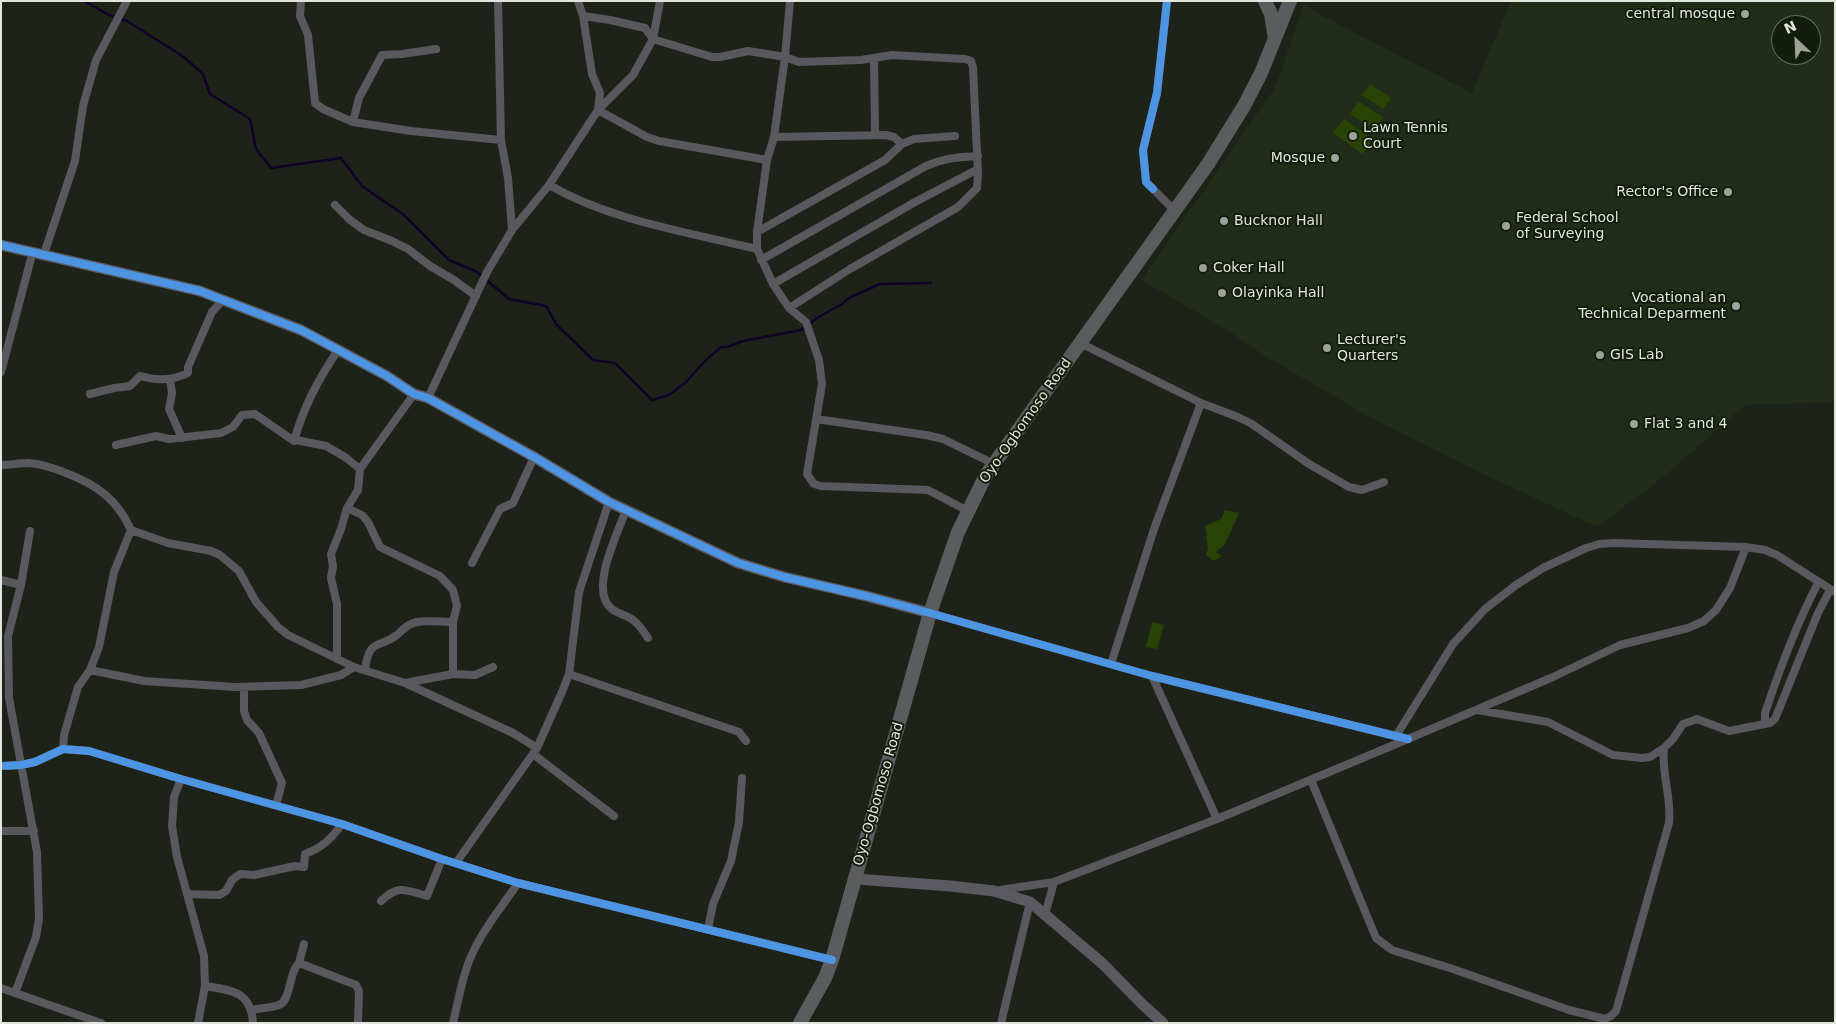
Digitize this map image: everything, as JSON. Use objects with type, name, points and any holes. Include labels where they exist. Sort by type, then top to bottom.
[{"type":"highway","points":[[1265,1],[1271,14],[1275,40]]},
{"type":"highway","name":"Oyo-Ogbomoso Road","points":[[800,1023],[825,978],[832,960],[930,613],[958,532],[968,511],[994,464],[1208,164],[1262,73],[1290,1]]},
{"type":"street","points":[[1,372],[38,253],[75,161],[83,106],[96,60],[127,1]]},
{"type":"street","points":[[300,1],[300,16],[308,35],[315,103],[323,109],[353,122],[411,131],[501,140]]},
{"type":"street","points":[[498,1],[501,140],[508,178],[512,230]]},
{"type":"street","points":[[578,1],[583,16],[592,74],[600,93],[598,110]]},
{"type":"street","points":[[428,398],[486,272],[512,230],[549,185],[598,110],[633,75],[653,39],[660,1]]},
{"type":"street","points":[[790,1],[785,57],[774,137],[767,160],[756,232],[757,249],[761,260],[789,308],[806,322],[819,360],[822,384],[807,474],[814,484],[821,486],[928,490],[968,511]]},
{"type":"street","points":[[1167,1],[1157,93],[1143,150],[1146,182],[1175,211]]},
{"type":"street","points":[[583,16],[645,28],[653,39],[712,57],[748,51],[785,57],[799,62],[861,60],[892,55],[965,59],[971,61],[973,67],[978,156],[977,188],[958,207],[850,269],[789,308]]},
{"type":"street","points":[[353,122],[359,98],[382,55],[436,49]]},
{"type":"street","points":[[874,58],[875,136]]},
{"type":"street","points":[[598,110],[647,137],[659,141],[767,160]]},
{"type":"street","points":[[756,232],[885,160],[902,144],[914,139],[955,136]]},
{"type":"street","points":[[774,137],[894,137],[902,144]]},
{"type":"street","points":[[761,260],[938,160],[978,156]]},
{"type":"street","points":[[774,284],[916,202],[978,169]]},
{"type":"street","points":[[549,185],[595,207],[652,224],[757,249]]},
{"type":"street","points":[[335,205],[350,220],[364,230],[408,249],[476,296]]},
{"type":"street","points":[[1,245],[200,292],[301,330],[387,376],[414,394],[428,398],[534,457],[609,502],[738,563],[784,577],[930,613],[1152,676],[1408,739]]},
{"type":"street","points":[[90,394],[130,386],[140,376],[170,380],[188,373],[188,367],[212,312],[223,300]]},
{"type":"street","points":[[1080,343],[1201,403],[1252,424],[1309,464],[1349,487],[1362,490],[1384,482]]},
{"type":"street","points":[[294,441],[309,399],[319,379],[338,350]]},
{"type":"street","points":[[170,380],[172,393],[169,409],[182,438]]},
{"type":"street","points":[[337,659],[337,604],[331,578],[333,566],[331,554],[339,536],[347,508],[358,490],[360,469],[414,394]]},
{"type":"street","points":[[1111,664],[1154,529],[1201,403]]},
{"type":"street","points":[[116,446],[156,436],[169,439],[227,431],[238,418],[248,413],[256,414],[294,441],[326,446],[345,457],[360,469]]},
{"type":"street","points":[[816,419],[943,439],[994,464]]},
{"type":"street","points":[[472,563],[500,509],[513,502],[534,457]]},
{"type":"street","points":[[1,465],[29,463],[47,466],[89,482],[114,503],[131,530],[168,543],[211,551],[220,555],[238,571],[256,602],[288,635],[354,666],[405,683],[513,733],[614,816]]},
{"type":"street","points":[[456,863],[535,751],[569,674],[579,592],[609,502]]},
{"type":"street","points":[[347,508],[362,515],[368,522],[380,547],[408,559],[445,580],[453,590],[457,606],[453,622],[453,674]]},
{"type":"street","points":[[626,510],[610,552],[602,593],[606,603],[613,611],[634,620],[648,638]]},
{"type":"street","points":[[63,748],[68,721],[78,687],[90,670],[99,647],[114,572],[131,530]]},
{"type":"street","points":[[15,992],[36,936],[39,919],[38,852],[9,698],[8,636],[21,585],[30,531]]},
{"type":"street","points":[[1396,736],[1453,644],[1485,609],[1516,585],[1543,568],[1586,548],[1599,544],[1746,547],[1765,550],[1777,555],[1832,591],[1818,613],[1775,719],[1766,724],[1729,731],[1697,719],[1683,724],[1674,739],[1664,748],[1650,757],[1642,758],[1613,754],[1548,722],[1477,710]]},
{"type":"street","points":[[994,891],[1031,887],[1054,882],[1217,819],[1311,780],[1553,677],[1620,645],[1688,628],[1704,621],[1716,610],[1730,588],[1746,547]]},
{"type":"street","points":[[1,580],[21,585]]},
{"type":"street","points":[[1766,724],[1765,713],[1784,658],[1805,608],[1818,583]]},
{"type":"street","points":[[365,670],[367,655],[377,644],[397,634],[403,627],[420,622],[453,622]]},
{"type":"street","points":[[90,670],[144,682],[244,687],[300,685],[341,675],[354,666]]},
{"type":"street","points":[[405,683],[453,674],[475,675],[493,667]]},
{"type":"street","points":[[569,674],[739,732],[746,741]]},
{"type":"street","points":[[1152,676],[1217,819]]},
{"type":"street","points":[[244,687],[244,711],[247,720],[259,733],[282,782],[276,805]]},
{"type":"street","points":[[1,766],[35,762],[63,748],[89,751],[342,824],[518,883],[832,960]]},
{"type":"street","points":[[1311,780],[1376,938],[1383,944],[1392,950],[1453,969],[1569,1010],[1605,1019],[1616,1011],[1669,823],[1670,802],[1663,770],[1664,748]]},
{"type":"street","points":[[1650,757],[1663,770]]},
{"type":"street","points":[[708,929],[713,904],[731,861],[739,822],[742,778]]},
{"type":"street","points":[[181,779],[174,797],[172,826],[177,857],[204,956],[205,986],[198,1023]]},
{"type":"street","points":[[187,894],[220,895],[226,890],[232,880],[240,874],[254,875],[295,866],[304,867],[306,854],[314,851],[332,838],[342,824]]},
{"type":"street","points":[[1,831],[34,831]]},
{"type":"street","points":[[381,901],[391,892],[404,889],[427,896],[442,859]]},
{"type":"street","points":[[856,880],[994,891],[1030,902],[1103,964],[1163,1023]]},
{"type":"street","points":[[1046,915],[1054,882]]},
{"type":"street","points":[[453,1023],[461,987],[474,949],[518,883]]},
{"type":"street","points":[[1001,1023],[1030,902]]},
{"type":"street","points":[[252,1010],[282,1003],[296,967],[299,964],[304,944]]},
{"type":"street","points":[[299,964],[356,985],[359,991],[358,1023]]},
{"type":"street","points":[[205,986],[236,992],[252,1010],[253,1023]]},
{"type":"street","points":[[1,988],[101,1023]]},
{"type":"shaded area","name":"Federal School of Surveying","points":[[1511,1],[1835,1],[1835,402],[1745,405],[1667,474],[1597,527],[1479,472],[1377,421],[1267,357],[1221,326],[1141,280],[1275,88],[1304,4],[1313,11],[1472,93]]},
{"type":"green space","points":[[1370,84],[1391,98],[1383,109],[1362,95]]},
{"type":"green space","points":[[1358,101],[1383,117],[1375,130],[1350,114]]},
{"type":"green space","name":"Lawn Tennis Court","points":[[1344,119],[1373,139],[1363,154],[1333,133]]},
{"type":"green space","points":[[1225,510],[1239,513],[1225,544],[1216,552],[1222,556],[1214,561],[1206,555],[1208,548],[1205,526],[1221,519]]},
{"type":"green space","points":[[1152,622],[1164,625],[1157,649],[1146,647]]},
{"type":"waterway","points":[[84,1],[109,15],[127,21],[184,57],[203,74],[210,94],[250,119],[256,149],[271,168],[341,158],[362,186],[404,215],[449,260],[477,272],[509,299],[546,306],[556,324],[593,360],[615,363],[652,400],[669,395],[686,382],[721,347],[801,330],[849,298],[880,284],[931,283]]},
{"type":"cycle path","points":[[1153,189],[1146,182],[1143,150],[1157,93],[1167,1]]},
{"type":"cycle path","points":[[1,245],[200,291],[301,330],[387,376],[414,394],[428,398],[534,457],[609,502],[738,563],[784,577],[930,613],[1152,676],[1408,739]]},
{"type":"cycle path","points":[[1,766],[35,762],[63,749],[89,751],[342,824],[518,883],[832,960]]},
{"type":"place","name":"central mosque","points":[[1745,14]]},
{"type":"place","name":"Lawn Tennis Court","points":[[1353,136]]},
{"type":"place","name":"Mosque","points":[[1335,158]]},
{"type":"place","name":"Rector's Office","points":[[1728,192]]},
{"type":"place","name":"Bucknor Hall","points":[[1224,221]]},
{"type":"place","name":"Federal School of Surveying","points":[[1506,226]]},
{"type":"place","name":"Coker Hall","points":[[1203,268]]},
{"type":"place","name":"Olayinka Hall","points":[[1222,293]]},
{"type":"place","name":"Vocational an Technical Deparment","points":[[1736,306]]},
{"type":"place","name":"Lecturer's Quarters","points":[[1327,348]]},
{"type":"place","name":"GIS Lab","points":[[1600,355]]},
{"type":"place","name":"Flat 3 and 4","points":[[1634,424]]}]
